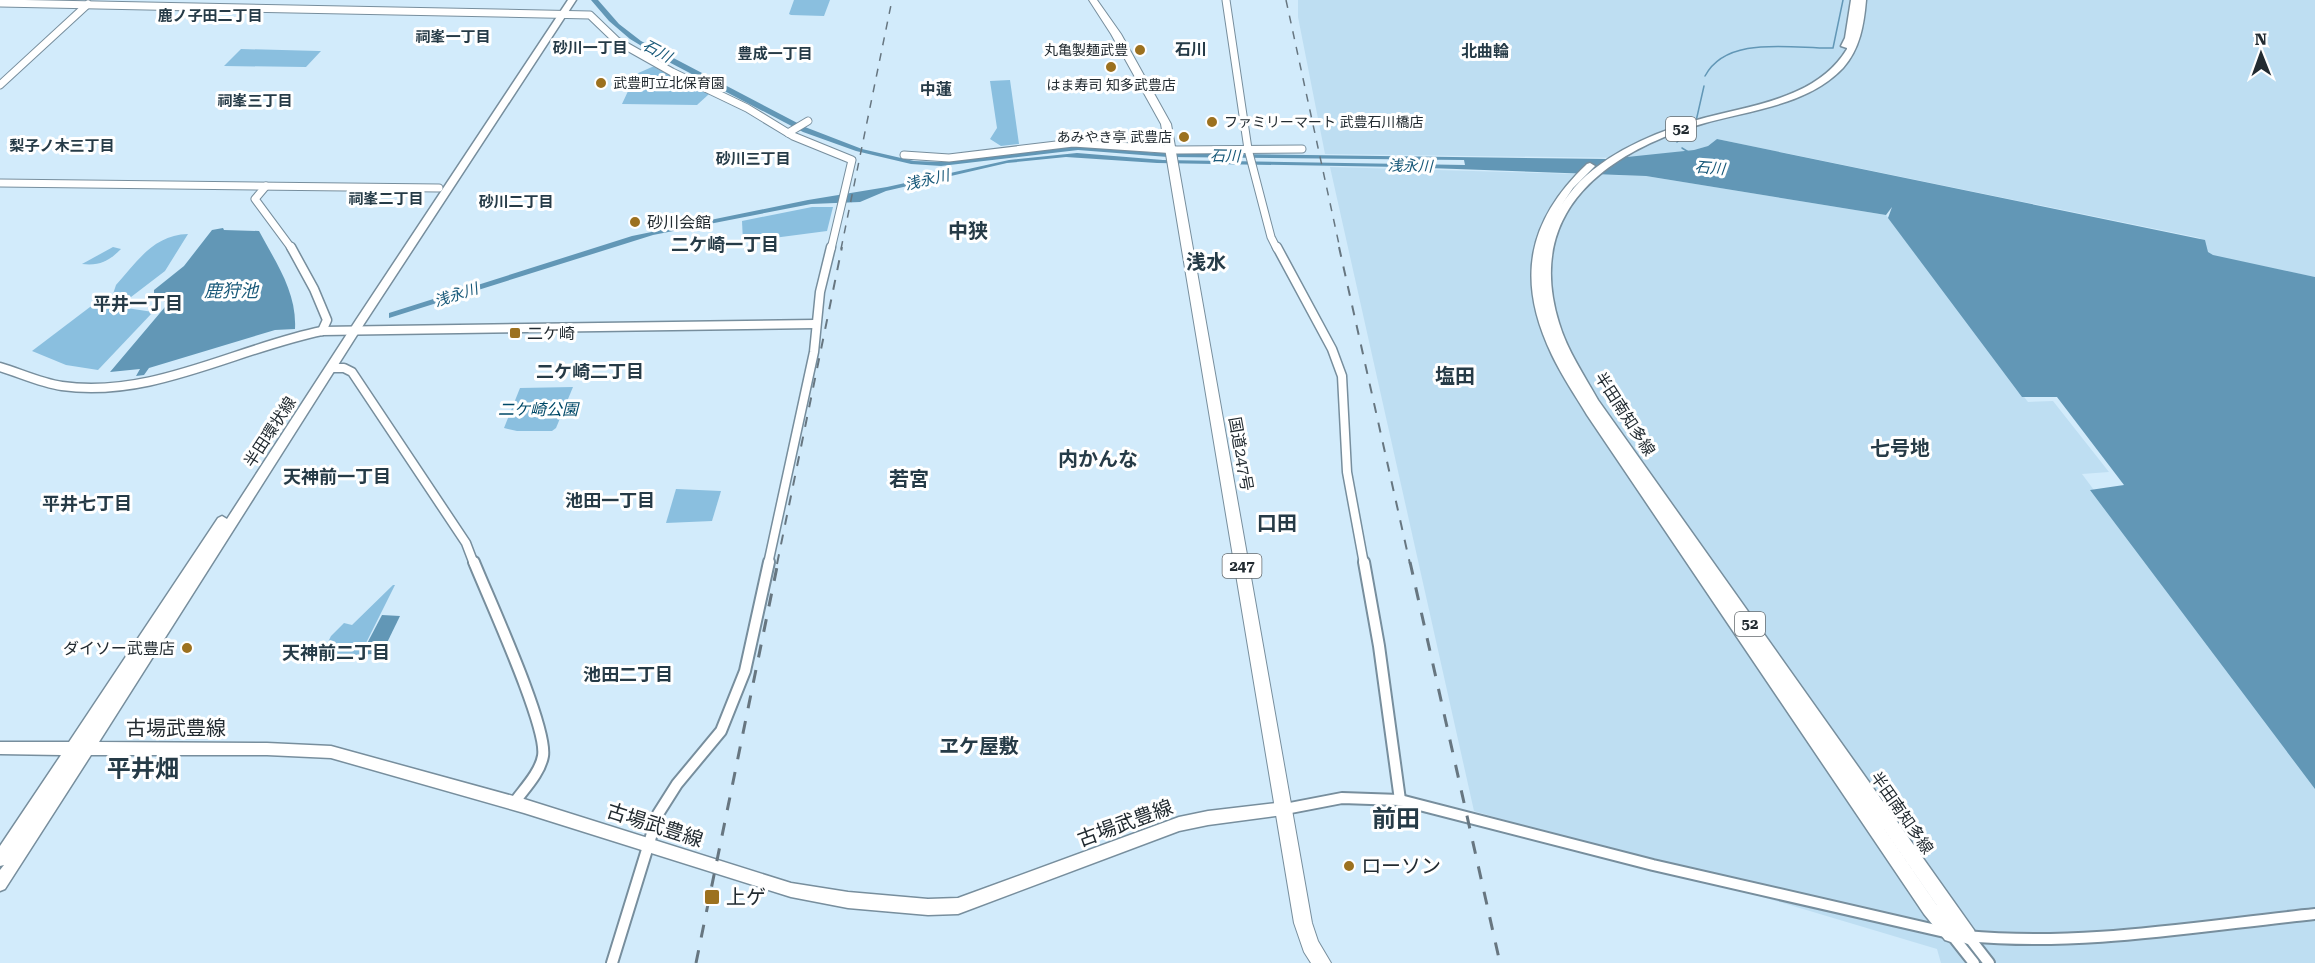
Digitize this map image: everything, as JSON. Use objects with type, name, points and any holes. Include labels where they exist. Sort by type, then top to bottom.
[{"type":"highway","name":"国道247号","points":[[1093,0],[1155,99],[1166,124],[1303,923],[1310,946],[1322,963]]},
{"type":"main road","name":"半田環状線","points":[[0,859],[558,15],[565,0]]},
{"type":"main road","name":"半田環状線","points":[[0,884],[331,368],[350,331],[439,188],[558,15],[572,0]]},
{"type":"main road","name":"半田南知多線","points":[[1854,0],[1849,38],[1842,52],[1824,71],[1802,84],[1768,98],[1634,140],[1607,154],[1575,179],[1545,224],[1538,251],[1536,279],[1557,355],[1591,412],[1930,909],[1951,934]]},
{"type":"main road","name":"半田南知多線","points":[[1862,0],[1858,35],[1847,57],[1820,83],[1794,94],[1653,138],[1617,156],[1596,170],[1561,209],[1550,235],[1543,302],[1568,355],[1594,402],[1968,936]]},
{"type":"main road","name":"古場武豊線","points":[[0,748],[331,752],[514,803],[648,844],[745,877],[823,897],[949,907],[1048,874],[1179,824],[1208,818],[1285,809]]},
{"type":"street","points":[[1226,0],[1251,166],[1271,237],[1332,349],[1342,376],[1347,472],[1379,646],[1400,800]]},
{"type":"street","points":[[0,85],[89,2]]},
{"type":"street","points":[[0,3],[89,2],[593,16],[609,34],[628,48],[790,132],[852,160],[841,199],[815,324],[814,352],[745,671],[722,731],[667,798],[648,844],[612,963]]},
{"type":"street","points":[[790,132],[808,122]]},
{"type":"street","points":[[904,155],[949,158],[1073,143],[1172,155],[1302,149]]},
{"type":"street","points":[[0,183],[439,188]]},
{"type":"street","points":[[266,186],[255,199],[272,218],[312,285],[327,320],[322,331]]},
{"type":"street","points":[[0,366],[62,386],[107,387],[160,377],[271,342],[322,331],[815,324]]},
{"type":"street","points":[[331,368],[344,368],[352,372],[466,543],[482,579],[536,716],[543,744],[540,765],[514,803]]},
{"type":"street","points":[[1285,809],[1307,801],[1333,798],[1366,796],[1400,800],[1653,865],[1951,934],[2022,942],[2098,938],[2315,914]]},
{"type":"street","points":[[1951,934],[1974,963]]},
{"type":"street","points":[[1968,936],[1989,963]]},
{"type":"shaded area","points":[[1298,0],[2315,0],[2315,277],[2204,254],[2200,238],[1717,139],[1708,146],[1694,150],[1631,158],[1325,154],[1298,17]]},
{"type":"shaded area","points":[[1330,167],[1646,176],[1886,215],[2028,402],[2053,401],[2109,472],[2082,474],[2315,785],[2315,963],[1941,963],[1937,949],[1474,811]]},
{"type":"green space","points":[[794,0],[830,0],[824,16],[789,14]]},
{"type":"green space","points":[[241,49],[321,51],[306,67],[224,66]]},
{"type":"green space","points":[[652,67],[709,94],[697,105],[622,104],[636,74]]},
{"type":"green space","points":[[1010,80],[1019,144],[1001,146],[990,139],[997,128],[990,81]]},
{"type":"green space","points":[[812,207],[833,207],[827,231],[743,242],[742,221]]},
{"type":"green space","points":[[188,234],[165,271],[131,297],[120,299],[113,294],[116,285],[147,251],[165,239]]},
{"type":"green space","points":[[113,247],[121,249],[108,260],[94,264],[82,264]]},
{"type":"green space","points":[[100,304],[153,312],[98,370],[66,365],[32,351],[90,307]]},
{"type":"green space","name":"二ケ崎公園","points":[[573,387],[556,428],[552,431],[517,431],[504,428],[520,388]]},
{"type":"green space","points":[[676,489],[721,491],[712,521],[666,523]]},
{"type":"green space","points":[[395,585],[360,655],[322,654],[331,636],[344,623],[352,625]]},
{"type":"water","name":"浅永川","points":[[591,0],[598,0],[619,24],[641,41],[805,127],[862,149],[914,161],[941,162],[1080,146],[1158,153],[1608,159],[1694,150],[1708,146],[1717,139],[2205,240],[2208,252],[2213,255],[2315,277],[2315,789],[2090,490],[2124,485],[2057,397],[2022,397],[1888,218],[1892,207],[1886,215],[1646,176],[1401,167],[1157,163],[1066,157],[1007,163],[886,191],[860,202],[811,204],[653,235],[389,318],[389,313],[632,236],[808,200],[887,187],[1009,160],[1077,153],[1163,160],[1465,165],[1464,160],[1168,157],[1078,150],[941,166],[911,164],[856,151],[803,132],[663,59],[630,39],[609,21]]},
{"type":"water","name":"鹿狩池","points":[[223,228],[224,230],[259,231],[289,290],[295,315],[295,329],[275,330],[149,368],[144,375],[136,376],[140,369],[110,372],[165,307],[171,305],[154,296],[154,290],[184,266],[212,230]]},
{"type":"water","points":[[382,615],[400,616],[382,653],[361,655]]},
{"type":"waterway","points":[[1705,76],[1715,63],[1729,54],[1745,49],[1781,46],[1833,48],[1843,0]]},
{"type":"waterway","points":[[1677,142],[1694,130],[1704,86]]},
{"type":"waterway","points":[[1682,148],[1690,153]]},
{"type":"railway","points":[[841,249],[892,0]]},
{"type":"railway","points":[[1286,0],[1340,249]]},
{"type":"railway","points":[[777,564],[842,247]]},
{"type":"railway","points":[[1339,247],[1410,564]]},
{"type":"railway","points":[[696,963],[778,562]]},
{"type":"railway","points":[[1410,562],[1500,963]]},
{"type":"place","name":"丸亀製麺武豊","points":[[1140,50]]},
{"type":"place","name":"はま寿司 知多武豊店","points":[[1111,67]]},
{"type":"place","name":"武豊町立北保育園","points":[[601,83]]},
{"type":"place","name":"ファミリーマート 武豊石川橋店","points":[[1212,122]]},
{"type":"place","name":"あみやき亭 武豊店","points":[[1184,137]]},
{"type":"place","name":"砂川会館","points":[[635,222]]},
{"type":"place","name":"二ケ崎","points":[[515,333]]},
{"type":"place","name":"ダイソー武豊店","points":[[187,648]]},
{"type":"place","name":"ローソン","points":[[1349,866]]},
{"type":"place","name":"上ゲ","points":[[712,897]]},
{"type":"district","name":"鹿ノ子田二丁目","points":[[210,16]]},
{"type":"district","name":"祠峯一丁目","points":[[453,37]]},
{"type":"district","name":"砂川一丁目","points":[[590,48]]},
{"type":"district","name":"石川","points":[[1191,49]]},
{"type":"district","name":"北曲輪","points":[[1485,51]]},
{"type":"district","name":"豊成一丁目","points":[[775,54]]},
{"type":"district","name":"中蓮","points":[[936,89]]},
{"type":"district","name":"祠峯三丁目","points":[[255,101]]},
{"type":"district","name":"梨子ノ木三丁目","points":[[62,146]]},
{"type":"district","name":"砂川三丁目","points":[[753,159]]},
{"type":"district","name":"祠峯二丁目","points":[[386,199]]},
{"type":"district","name":"砂川二丁目","points":[[516,202]]},
{"type":"district","name":"中狭","points":[[968,231]]},
{"type":"district","name":"二ケ崎一丁目","points":[[725,244]]},
{"type":"district","name":"浅水","points":[[1206,262]]},
{"type":"district","name":"平井一丁目","points":[[138,303]]},
{"type":"district","name":"二ケ崎二丁目","points":[[590,371]]},
{"type":"district","name":"塩田","points":[[1455,376]]},
{"type":"district","name":"七号地","points":[[1900,448]]},
{"type":"district","name":"内かんな","points":[[1098,459]]},
{"type":"district","name":"天神前一丁目","points":[[337,476]]},
{"type":"district","name":"若宮","points":[[909,479]]},
{"type":"district","name":"池田一丁目","points":[[610,500]]},
{"type":"district","name":"平井七丁目","points":[[87,503]]},
{"type":"district","name":"口田","points":[[1277,523]]},
{"type":"district","name":"天神前二丁目","points":[[336,652]]},
{"type":"district","name":"池田二丁目","points":[[628,674]]},
{"type":"district","name":"ヱケ屋敷","points":[[979,746]]},
{"type":"district","name":"平井畑","points":[[143,769]]},
{"type":"district","name":"前田","points":[[1396,819]]}]
